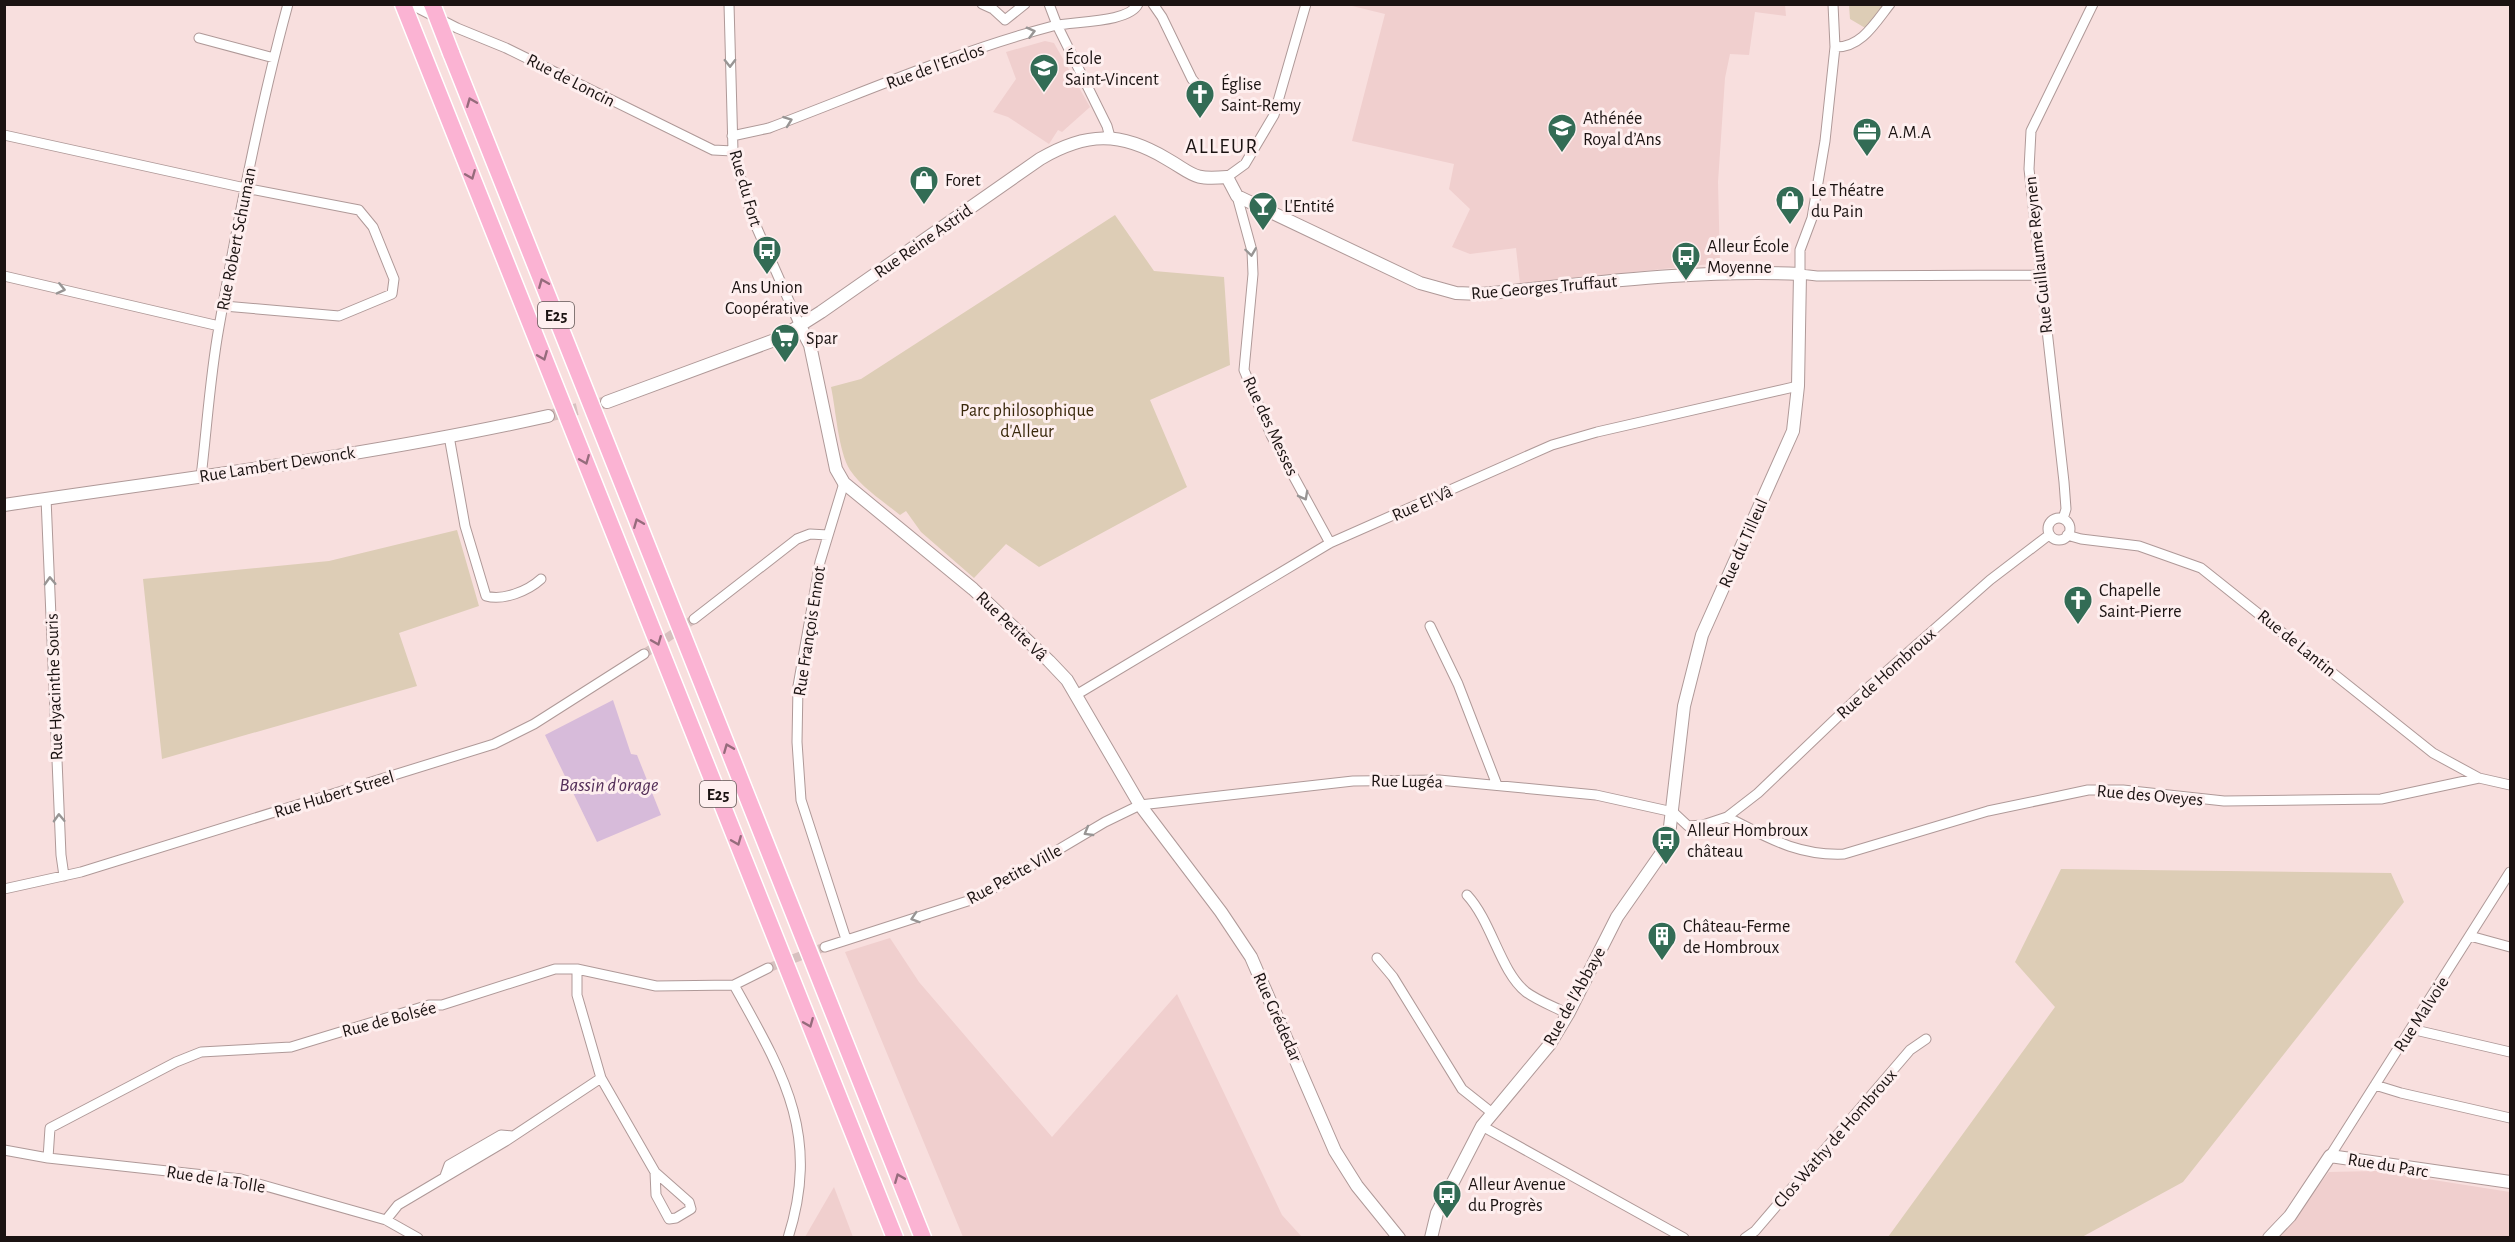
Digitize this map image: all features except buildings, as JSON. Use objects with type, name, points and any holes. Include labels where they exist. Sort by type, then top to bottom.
[{"type":"highway","name":"E25","points":[[403,4],[895,1238]]},
{"type":"highway","name":"E25","points":[[432,4],[923,1236]]},
{"type":"street","name":"Rue Robert Schuman","points":[[201,477],[219,326],[245,188],[273,58],[288,4]]},
{"type":"street","name":"Rue de Loncin","points":[[410,4],[457,28],[506,48],[713,150],[733,152]]},
{"type":"street","name":"Rue du Fort","points":[[729,4],[733,152],[752,217],[800,326]]},
{"type":"street","points":[[982,4],[993,9],[1005,20],[1009,38]]},
{"type":"street","points":[[1005,20],[1025,4]]},
{"type":"street","points":[[1049,4],[1107,126],[1110,137]]},
{"type":"street","name":"Rue de l'Enclos","points":[[732,136],[769,128],[1009,38],[1057,25],[1130,14],[1138,4]]},
{"type":"street","points":[[1152,4],[1162,17],[1192,79],[1207,97]]},
{"type":"street","points":[[1237,196],[1227,177],[1245,164],[1274,116],[1306,4]]},
{"type":"street","points":[[1833,4],[1835,47],[1823,152],[1812,218],[1800,250],[1800,273],[1817,276],[2039,275]]},
{"type":"street","points":[[1835,47],[1855,43],[1866,34],[1890,4]]},
{"type":"street","name":"Rue Guillaume Reynen","points":[[2063,519],[2066,509],[2064,482],[2039,275],[2029,169],[2031,131],[2093,4]]},
{"type":"street","points":[[199,38],[273,58]]},
{"type":"street","points":[[4,135],[245,188],[359,210],[374,227],[394,279],[392,294],[339,316],[224,306]]},
{"type":"street","name":"Rue Reine Astrid","points":[[800,326],[1040,159],[1079,140],[1110,137],[1145,148],[1168,159],[1186,172],[1204,179],[1227,177]]},
{"type":"street","name":"Rue Georges Truffaut","points":[[1237,196],[1420,283],[1456,293],[1481,294],[1700,274],[1752,271],[1800,273]]},
{"type":"street","name":"Rue des Messes","points":[[1237,196],[1253,262],[1244,369],[1271,435],[1330,543]]},
{"type":"street","name":"Rue du Tilleul","points":[[1673,812],[1684,706],[1702,635],[1793,431],[1798,386],[1800,273]]},
{"type":"street","points":[[4,276],[219,326]]},
{"type":"street","points":[[607,402],[780,338],[800,326],[810,345],[836,469],[844,483]]},
{"type":"street","name":"Rue El'Vâ","points":[[1076,695],[1330,543],[1552,445],[1597,432],[1798,386]]},
{"type":"street","name":"Rue Lambert Dewonck","points":[[4,505],[201,477],[449,436],[548,416]]},
{"type":"street","points":[[449,436],[465,526],[486,596],[494,598],[510,595],[533,586],[541,579]]},
{"type":"street","name":"Rue François Ennot","points":[[844,483],[820,562],[798,686],[797,742],[801,800],[846,939]]},
{"type":"street","name":"Rue Petite Vâ","points":[[844,483],[973,589],[1049,661],[1076,695],[1140,805]]},
{"type":"street","name":"Rue Hyacinthe Souris","points":[[46,498],[61,855],[64,876]]},
{"type":"street","points":[[2057,518],[2063,519],[2069,528],[2067,535],[2060,540],[2049,535],[2050,522],[2057,518]]},
{"type":"street","points":[[694,619],[797,539],[810,534],[828,535]]},
{"type":"street","name":"Rue de Hombroux","points":[[1727,818],[1758,793],[1879,677],[2017,558],[2049,535]]},
{"type":"street","name":"Rue de Lantin","points":[[2067,535],[2081,539],[2139,546],[2201,568],[2433,753],[2479,778],[2511,785]]},
{"type":"street","points":[[1430,626],[1458,684],[1497,785]]},
{"type":"street","name":"Rue Hubert Streel","points":[[4,889],[64,876],[494,744],[534,724],[644,654]]},
{"type":"street","name":"Rue des Oveyes","points":[[1727,818],[1790,849],[1844,854],[1988,811],[2088,790],[2123,790],[2224,801],[2381,799],[2479,778]]},
{"type":"street","name":"Rue Lugéa","points":[[1140,805],[1353,781],[1438,780],[1596,795],[1673,812],[1688,826],[1703,825],[1727,818]]},
{"type":"street","name":"Rue Petite Ville","points":[[825,947],[977,898],[1134,806],[1140,805]]},
{"type":"street","name":"Rue Grédedar","points":[[1140,805],[1221,912],[1251,957],[1335,1151],[1357,1186],[1399,1238]]},
{"type":"street","name":"Rue de l'Abbaye","points":[[1431,1238],[1437,1213],[1482,1126],[1491,1112],[1550,1044],[1568,1014],[1617,917],[1668,844],[1673,812]]},
{"type":"street","name":"Rue Malvoie","points":[[2330,1156],[2511,872]]},
{"type":"street","points":[[2500,891],[2511,893]]},
{"type":"street","points":[[1467,895],[1478,907],[1514,978],[1526,992],[1568,1014]]},
{"type":"street","points":[[2470,936],[2511,947]]},
{"type":"street","points":[[1377,958],[1393,977],[1462,1089],[1491,1112]]},
{"type":"street","name":"Rue de Bolsée","points":[[48,1158],[50,1128],[176,1062],[201,1052],[291,1047],[429,1005],[442,1005],[555,969],[577,969],[656,986],[734,985],[768,968]]},
{"type":"street","points":[[577,969],[577,995],[601,1078],[655,1172],[689,1202],[691,1209],[676,1218],[669,1219],[656,1195],[655,1172]]},
{"type":"street","points":[[734,985],[776,1059],[790,1094],[797,1123],[801,1146],[798,1200],[788,1238]]},
{"type":"street","points":[[2411,1029],[2511,1052]]},
{"type":"street","name":"Clos Wathy de Hombroux","points":[[1745,1238],[1755,1231],[1910,1050],[1926,1039]]},
{"type":"street","points":[[387,1220],[398,1205],[513,1136],[601,1078]]},
{"type":"street","points":[[2375,1085],[2511,1118]]},
{"type":"street","points":[[1482,1126],[1684,1238]]},
{"type":"street","name":"Rue de la Tolle","points":[[4,1150],[48,1158],[241,1179],[387,1220],[418,1238]]},
{"type":"street","name":"Rue du Parc","points":[[2269,1238],[2290,1216],[2330,1156],[2412,1170],[2511,1182]]},
{"type":"shaded area","name":"Athénée Royal d’Ans","points":[[1348,5],[1785,5],[1786,16],[1755,12],[1749,55],[1730,54],[1725,78],[1718,182],[1720,263],[1520,284],[1516,248],[1470,254],[1452,247],[1470,209],[1449,189],[1454,164],[1352,141],[1385,14]]},
{"type":"shaded area","name":"École Saint-Vincent","points":[[1045,41],[1054,43],[1090,107],[1062,132],[1058,130],[1049,144],[1008,117],[993,112],[1016,79],[1006,52]]},
{"type":"shaded area","points":[[890,938],[919,982],[1052,1137],[1177,994],[1282,1215],[1302,1237],[963,1237],[845,952]]},
{"type":"shaded area","points":[[2376,1171],[2510,1192],[2510,1237],[2278,1238],[2329,1172]]},
{"type":"shaded area","points":[[834,1187],[853,1237],[805,1237]]},
{"type":"green space","points":[[1849,5],[1883,5],[1867,29],[1850,19]]},
{"type":"green space","name":"Parc philosophique d'Alleur","points":[[1115,215],[1154,271],[1224,277],[1230,365],[1150,400],[1187,487],[1039,567],[1006,544],[974,578],[921,532],[906,511],[900,515],[855,477],[846,462],[840,441],[831,387],[861,379]]},
{"type":"green space","points":[[457,530],[479,606],[399,633],[417,686],[162,759],[143,579],[329,561]]},
{"type":"green space","points":[[2061,869],[2391,873],[2404,902],[2183,1182],[2082,1237],[1888,1237],[2055,1007],[2015,962]]},
{"type":"water","name":"Bassin d'orage","points":[[613,700],[631,754],[637,755],[661,815],[597,842],[545,735]]},
{"type":"tunnel","points":[[548,416],[607,402]]},
{"type":"tunnel","points":[[644,654],[694,619]]},
{"type":"tunnel","points":[[768,968],[825,947]]},
{"type":"place","name":"École Saint-Vincent","points":[[1044,94]]},
{"type":"place","name":"Église Saint-Remy","points":[[1200,120]]},
{"type":"place","name":"Athénée Royal d’Ans","points":[[1562,154]]},
{"type":"place","name":"A.M.A","points":[[1867,158]]},
{"type":"place","name":"Foret","points":[[924,206]]},
{"type":"place","name":"Le Théatre du Pain","points":[[1790,226]]},
{"type":"place","name":"L'Entité","points":[[1263,232]]},
{"type":"place","name":"Ans Union Coopérative","points":[[767,276]]},
{"type":"place","name":"Alleur École Moyenne","points":[[1686,282]]},
{"type":"place","name":"Spar","points":[[785,364]]},
{"type":"place","name":"Chapelle Saint-Pierre","points":[[2078,626]]},
{"type":"place","name":"Alleur Hombroux château","points":[[1666,866]]},
{"type":"place","name":"Château-Ferme de Hombroux","points":[[1662,962]]},
{"type":"place","name":"Alleur Avenue du Progrès","points":[[1447,1220]]},
{"type":"district","name":"ALLEUR","points":[[1222,146]]}]
